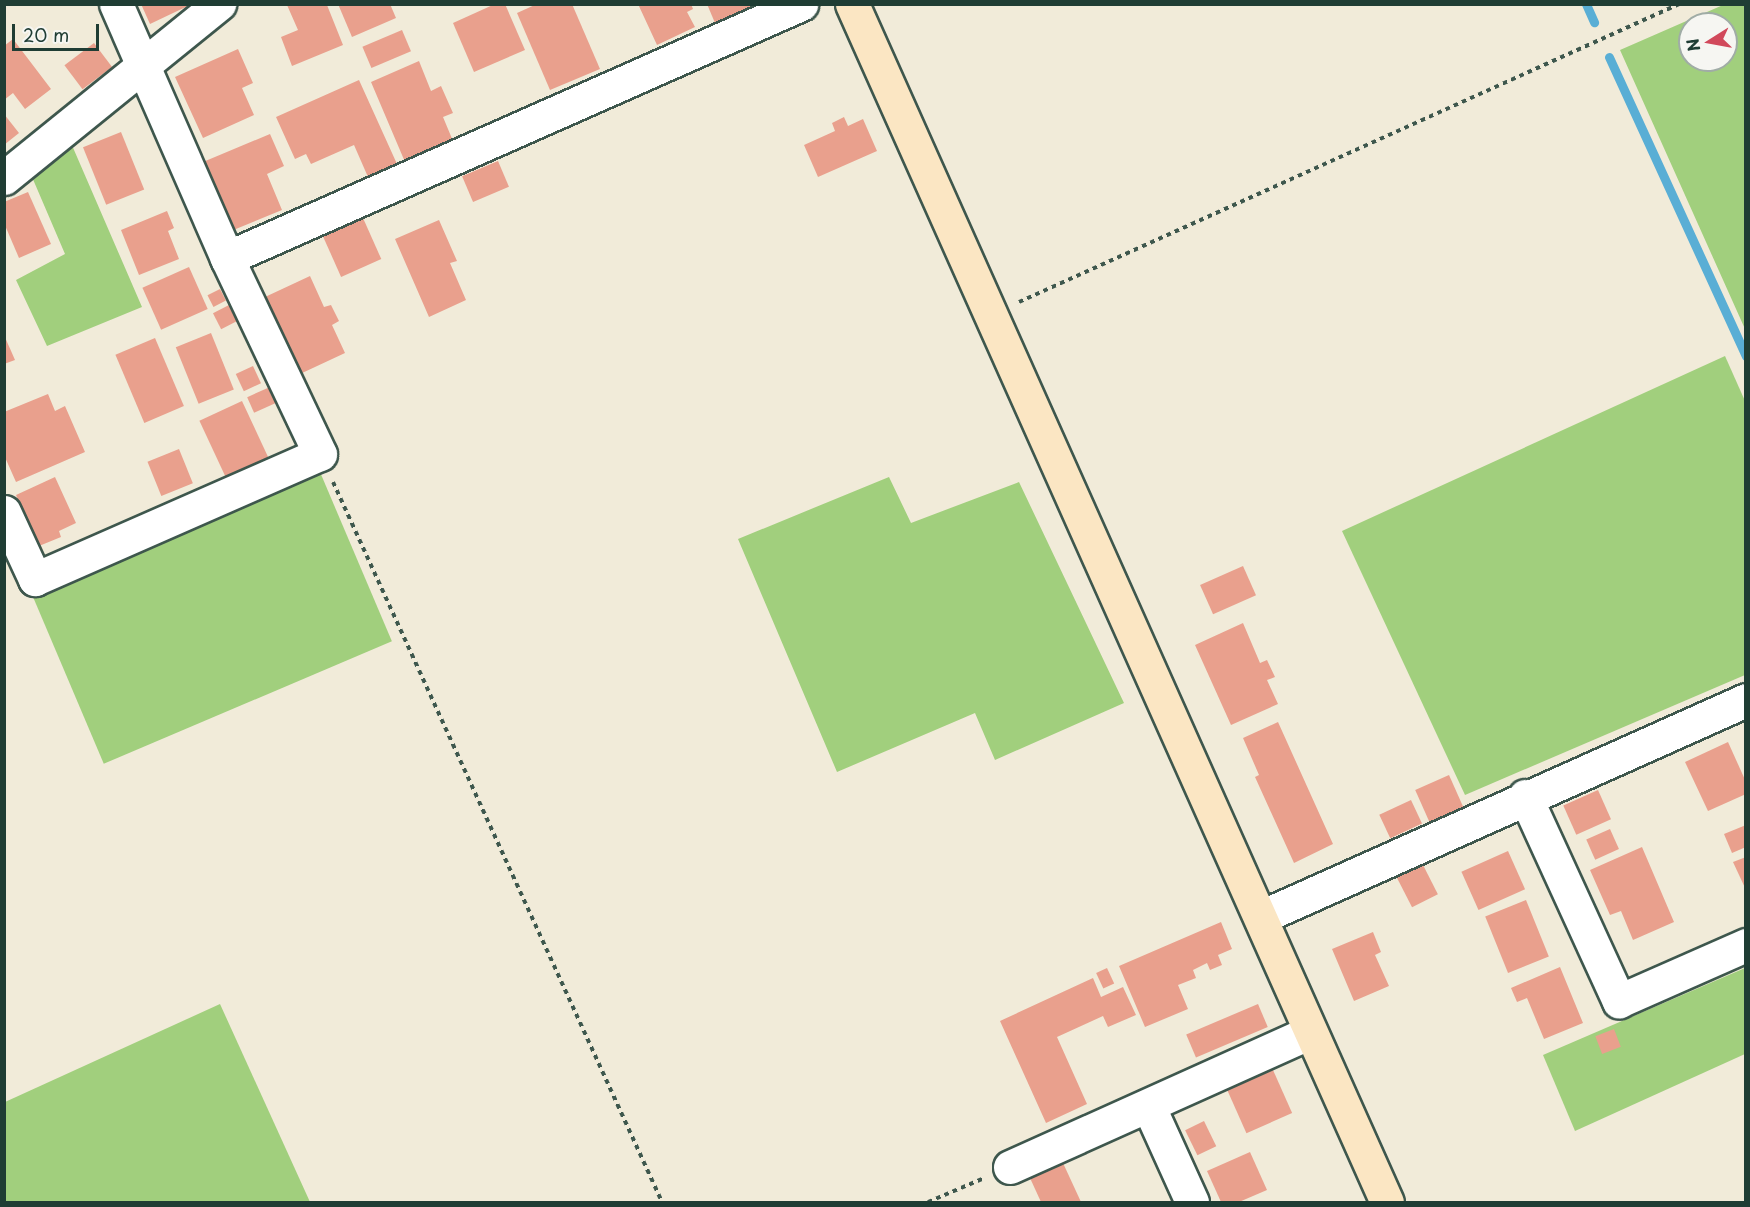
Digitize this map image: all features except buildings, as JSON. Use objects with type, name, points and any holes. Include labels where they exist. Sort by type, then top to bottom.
[{"type":"street","points":[[4,512],[35,579],[320,454],[227,258],[116,4]]},
{"type":"street","points":[[4,178],[219,4]]},
{"type":"street","points":[[227,258],[801,4]]},
{"type":"street","points":[[852,4],[1387,1203]]},
{"type":"street","points":[[1261,917],[1525,796],[1746,700]]},
{"type":"street","points":[[1525,796],[1619,1001],[1746,945]]},
{"type":"street","points":[[1010,1167],[1149,1107],[1310,1032]]},
{"type":"street","points":[[1149,1107],[1192,1203]]},
{"type":"path","points":[[991,315],[1679,4]]},
{"type":"path","points":[[320,454],[662,1203]]},
{"type":"path","points":[[928,1203],[1010,1167]]},
{"type":"green space","points":[[1723,5],[1745,5],[1745,329],[1620,50],[1678,25],[1678,72],[1738,72],[1738,12],[1707,12]]},
{"type":"green space","points":[[71,143],[142,307],[47,346],[16,280],[65,254],[32,177]]},
{"type":"green space","points":[[1725,356],[1745,401],[1745,675],[1465,795],[1342,531]]},
{"type":"green space","points":[[320,472],[392,641],[104,764],[32,594]]},
{"type":"green space","points":[[889,477],[911,523],[1019,482],[1124,703],[995,760],[975,713],[837,772],[738,539]]},
{"type":"green space","points":[[1745,968],[1745,1054],[1575,1131],[1543,1055]]},
{"type":"green space","points":[[220,1004],[310,1202],[5,1202],[5,1102]]},
{"type":"waterway","points":[[1586,4],[1594,22]]},
{"type":"waterway","points":[[1609,57],[1746,356]]}]
